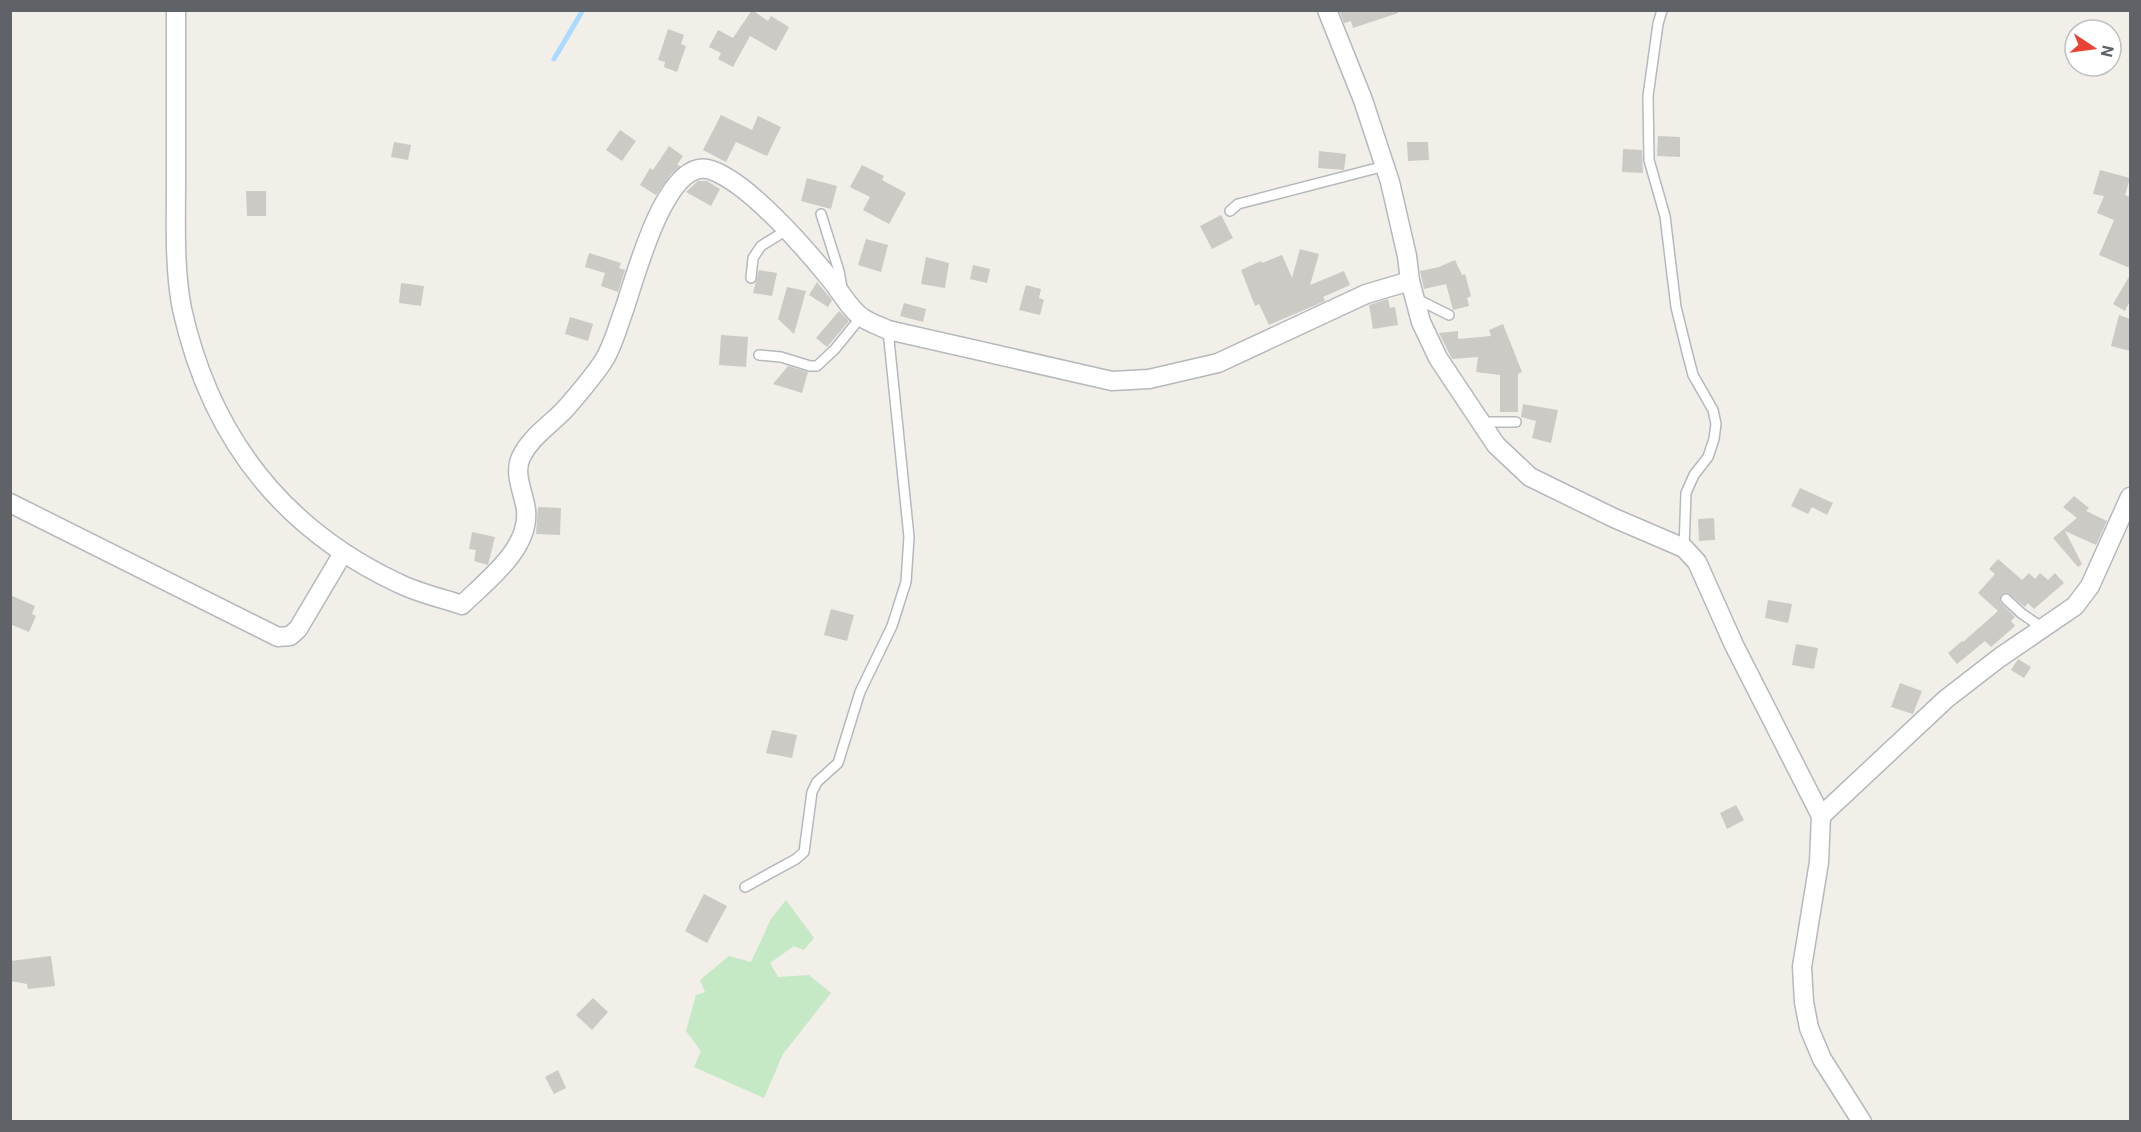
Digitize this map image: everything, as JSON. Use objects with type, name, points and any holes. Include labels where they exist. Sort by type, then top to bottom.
[{"type":"street","points":[[176,10],[176,242],[182,308],[199,371],[223,425],[256,474],[297,516],[343,553],[399,584],[462,605],[516,549],[524,530],[526,512],[518,474],[520,460],[529,444],[566,408],[604,360],[657,219],[668,196],[685,175],[696,169],[708,169],[722,174],[762,204],[787,230],[861,318],[888,330],[1112,381],[1149,379],[1218,363],[1366,294],[1412,289]]},
{"type":"street","points":[[1327,10],[1364,99],[1385,166],[1421,322],[1438,358],[1496,445],[1530,477],[1614,519],[1684,548],[1697,562],[1734,645],[1821,816],[1819,862],[1802,967],[1804,1002],[1809,1028],[1822,1059],[1862,1122]]},
{"type":"street","points":[[1821,816],[1946,699],[1999,658],[2075,606],[2090,586],[2130,497]]},
{"type":"street","points":[[10,503],[278,637],[290,636],[298,629],[343,553]]},
{"type":"lane","points":[[1662,10],[1653,54],[1648,96],[1649,160],[1665,216],[1676,307],[1687,352],[1693,375],[1713,410],[1716,423],[1708,457],[1694,475],[1686,493],[1684,548]]},
{"type":"lane","points":[[1230,211],[1238,204],[1385,166]]},
{"type":"lane","points":[[821,214],[839,271],[844,296]]},
{"type":"lane","points":[[751,278],[753,258],[761,246],[787,230]]},
{"type":"lane","points":[[1412,289],[1449,315]]},
{"type":"lane","points":[[759,355],[781,357],[817,366],[861,318]]},
{"type":"lane","points":[[745,886],[796,859],[804,852],[812,792],[818,782],[838,763],[860,692],[892,626],[906,582],[909,537],[888,330]]},
{"type":"lane","points":[[1481,422],[1516,422]]},
{"type":"lane","points":[[2006,599],[2044,629]]},
{"type":"green space","points":[[786,900],[814,938],[804,950],[794,946],[770,963],[778,977],[809,975],[831,993],[783,1054],[764,1098],[694,1067],[701,1051],[686,1031],[696,995],[705,992],[700,980],[729,956],[751,962],[771,919]]},
{"type":"building","points":[[752,10],[768,21],[771,16],[789,27],[776,51],[750,36],[733,67],[718,59],[721,53],[709,47],[718,30],[733,38]]},
{"type":"building","points":[[1339,10],[1398,10],[1398,13],[1353,28],[1351,21],[1344,23]]},
{"type":"building","points":[[668,29],[684,35],[681,44],[686,46],[677,72],[664,67],[665,62],[658,60]]},
{"type":"building","points":[[721,115],[752,130],[758,116],[781,127],[767,156],[736,142],[726,162],[703,150]]},
{"type":"building","points":[[620,130],[636,141],[622,161],[606,150]]},
{"type":"building","points":[[1658,136],[1680,137],[1680,157],[1657,156]]},
{"type":"building","points":[[394,142],[411,145],[408,160],[391,157]]},
{"type":"building","points":[[1407,142],[1428,142],[1429,160],[1408,161]]},
{"type":"building","points":[[669,146],[683,156],[677,165],[681,166],[671,174],[656,195],[640,185],[650,168],[653,170]]},
{"type":"building","points":[[1623,149],[1642,150],[1643,173],[1622,172]]},
{"type":"building","points":[[1319,151],[1346,154],[1344,170],[1318,168]]},
{"type":"building","points":[[862,165],[884,176],[882,180],[906,193],[889,224],[863,210],[870,197],[850,187]]},
{"type":"building","points":[[2100,170],[2130,178],[2125,195],[2130,197],[2130,268],[2099,255],[2114,220],[2097,213],[2104,196],[2093,194]]},
{"type":"building","points":[[807,178],[837,186],[831,209],[801,201]]},
{"type":"building","points":[[698,181],[707,181],[720,189],[711,206],[686,192]]},
{"type":"building","points":[[246,191],[266,191],[266,216],[247,216]]},
{"type":"building","points":[[1221,215],[1233,238],[1212,249],[1200,226]]},
{"type":"building","points":[[866,239],[888,245],[881,272],[858,265]]},
{"type":"building","points":[[1300,249],[1319,254],[1310,285],[1344,271],[1350,285],[1323,297],[1325,301],[1269,325],[1259,304],[1255,306],[1241,270],[1282,255],[1292,278]]},
{"type":"building","points":[[589,253],[621,263],[619,268],[625,270],[618,292],[601,286],[605,273],[585,267]]},
{"type":"building","points":[[926,257],[949,263],[945,288],[921,284]]},
{"type":"building","points":[[1455,260],[1462,275],[1465,274],[1471,296],[1467,298],[1469,306],[1453,310],[1446,284],[1424,289],[1420,271],[1439,267]]},
{"type":"building","points":[[973,265],[990,269],[987,283],[970,279]]},
{"type":"building","points":[[759,270],[777,273],[772,296],[753,293]]},
{"type":"building","points":[[2130,275],[2130,301],[2125,311],[2113,304]]},
{"type":"building","points":[[817,282],[832,300],[828,307],[809,295]]},
{"type":"building","points":[[401,283],[424,286],[421,306],[399,303]]},
{"type":"building","points":[[1026,285],[1041,289],[1039,298],[1044,300],[1040,315],[1019,310]]},
{"type":"building","points":[[787,287],[806,291],[794,334],[778,319]]},
{"type":"building","points":[[1388,299],[1390,308],[1395,307],[1398,325],[1373,329],[1369,305]]},
{"type":"building","points":[[904,303],[926,309],[923,322],[900,316]]},
{"type":"building","points":[[839,311],[849,321],[827,347],[816,338]]},
{"type":"building","points":[[2119,315],[2130,319],[2130,351],[2111,346]]},
{"type":"building","points":[[570,317],[593,324],[588,341],[565,334]]},
{"type":"building","points":[[1503,324],[1522,372],[1518,374],[1518,412],[1500,412],[1500,375],[1476,372],[1478,357],[1452,359],[1439,333],[1458,331],[1458,339],[1491,336],[1489,330]]},
{"type":"building","points":[[721,335],[748,337],[746,367],[719,365]]},
{"type":"building","points":[[788,366],[808,372],[802,393],[773,384]]},
{"type":"building","points":[[1523,404],[1558,410],[1551,443],[1532,438],[1536,421],[1521,417]]},
{"type":"building","points":[[1800,488],[1833,503],[1827,515],[1812,507],[1808,514],[1791,506]]},
{"type":"building","points":[[2074,496],[2089,508],[2086,511],[2107,521],[2096,545],[2065,531],[2082,564],[2078,567],[2053,538],[2077,518],[2063,507]]},
{"type":"building","points":[[538,507],[561,508],[560,535],[536,534]]},
{"type":"building","points":[[1714,518],[1715,540],[1699,541],[1698,519]]},
{"type":"building","points":[[472,532],[495,537],[488,565],[474,561],[476,550],[469,549]]},
{"type":"building","points":[[1998,559],[2022,580],[2029,573],[2035,579],[2040,573],[2048,580],[2055,573],[2064,583],[2034,609],[2028,603],[2025,607],[2008,593],[2002,594],[2000,602],[2015,617],[2011,621],[2015,626],[1991,647],[1985,641],[1957,664],[1948,653],[1998,611],[1978,593],[1995,574],[1989,569]]},
{"type":"building","points":[[10,595],[35,606],[32,614],[36,616],[29,632],[10,624]]},
{"type":"building","points":[[1768,600],[1792,604],[1788,623],[1765,618]]},
{"type":"building","points":[[831,609],[854,615],[847,641],[824,635]]},
{"type":"building","points":[[1796,644],[1818,648],[1814,669],[1792,665]]},
{"type":"building","points":[[2018,659],[2031,667],[2024,678],[2011,670]]},
{"type":"building","points":[[1900,683],[1922,691],[1913,714],[1891,707]]},
{"type":"building","points":[[772,730],[797,735],[792,758],[766,753]]},
{"type":"building","points":[[1736,805],[1744,820],[1727,829],[1720,813]]},
{"type":"building","points":[[704,894],[727,906],[707,943],[685,931]]},
{"type":"building","points":[[51,956],[55,986],[28,989],[27,984],[10,981],[10,961]]},
{"type":"building","points":[[593,998],[608,1012],[592,1030],[576,1015]]},
{"type":"building","points":[[558,1070],[566,1088],[554,1094],[545,1077]]},
{"type":"waterway","points":[[554,59],[583,10]]}]
